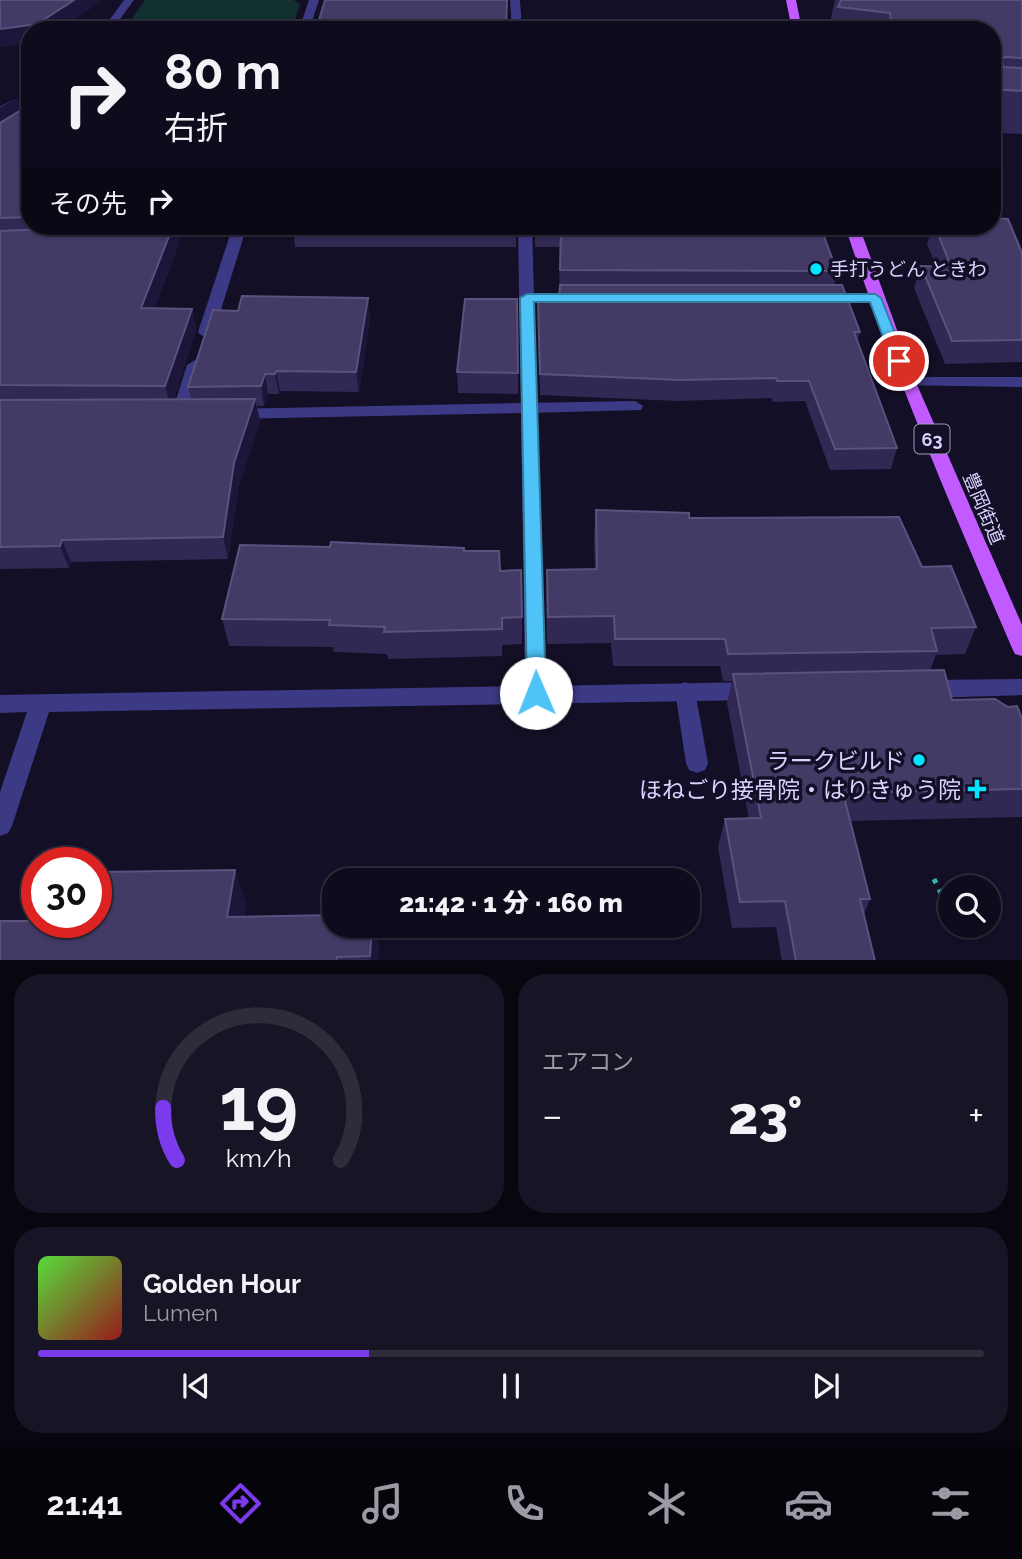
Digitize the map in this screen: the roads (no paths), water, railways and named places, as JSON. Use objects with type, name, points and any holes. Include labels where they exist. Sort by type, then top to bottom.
[{"type":"main road","points":[[790,0],[795,21]]},
{"type":"main road","name":"豊岡街道","points":[[855,235],[875,298],[908,382],[1022,648]]},
{"type":"street","points":[[114,21],[130,0]]},
{"type":"street","points":[[307,21],[314,0]]},
{"type":"street","points":[[515,0],[516,21]]},
{"type":"street","points":[[179,415],[237,235]]},
{"type":"street","points":[[525,235],[536,693]]},
{"type":"street","points":[[527,298],[596,298]]},
{"type":"street","points":[[815,298],[875,298]]},
{"type":"street","points":[[908,382],[1022,382]]},
{"type":"street","points":[[221,414],[635,406]]},
{"type":"street","points":[[904,689],[1022,687]]},
{"type":"street","points":[[685,691],[697,763]]},
{"type":"street","points":[[0,704],[768,691]]},
{"type":"street","points":[[0,826],[41,703]]},
{"type":"place","name":"手打うどん ときわ","points":[[816,269]]},
{"type":"place","name":"ラークビルド","points":[[919,760]]},
{"type":"place","name":"ほねごり接骨院・はりきゅう院","points":[[977,789]]}]
